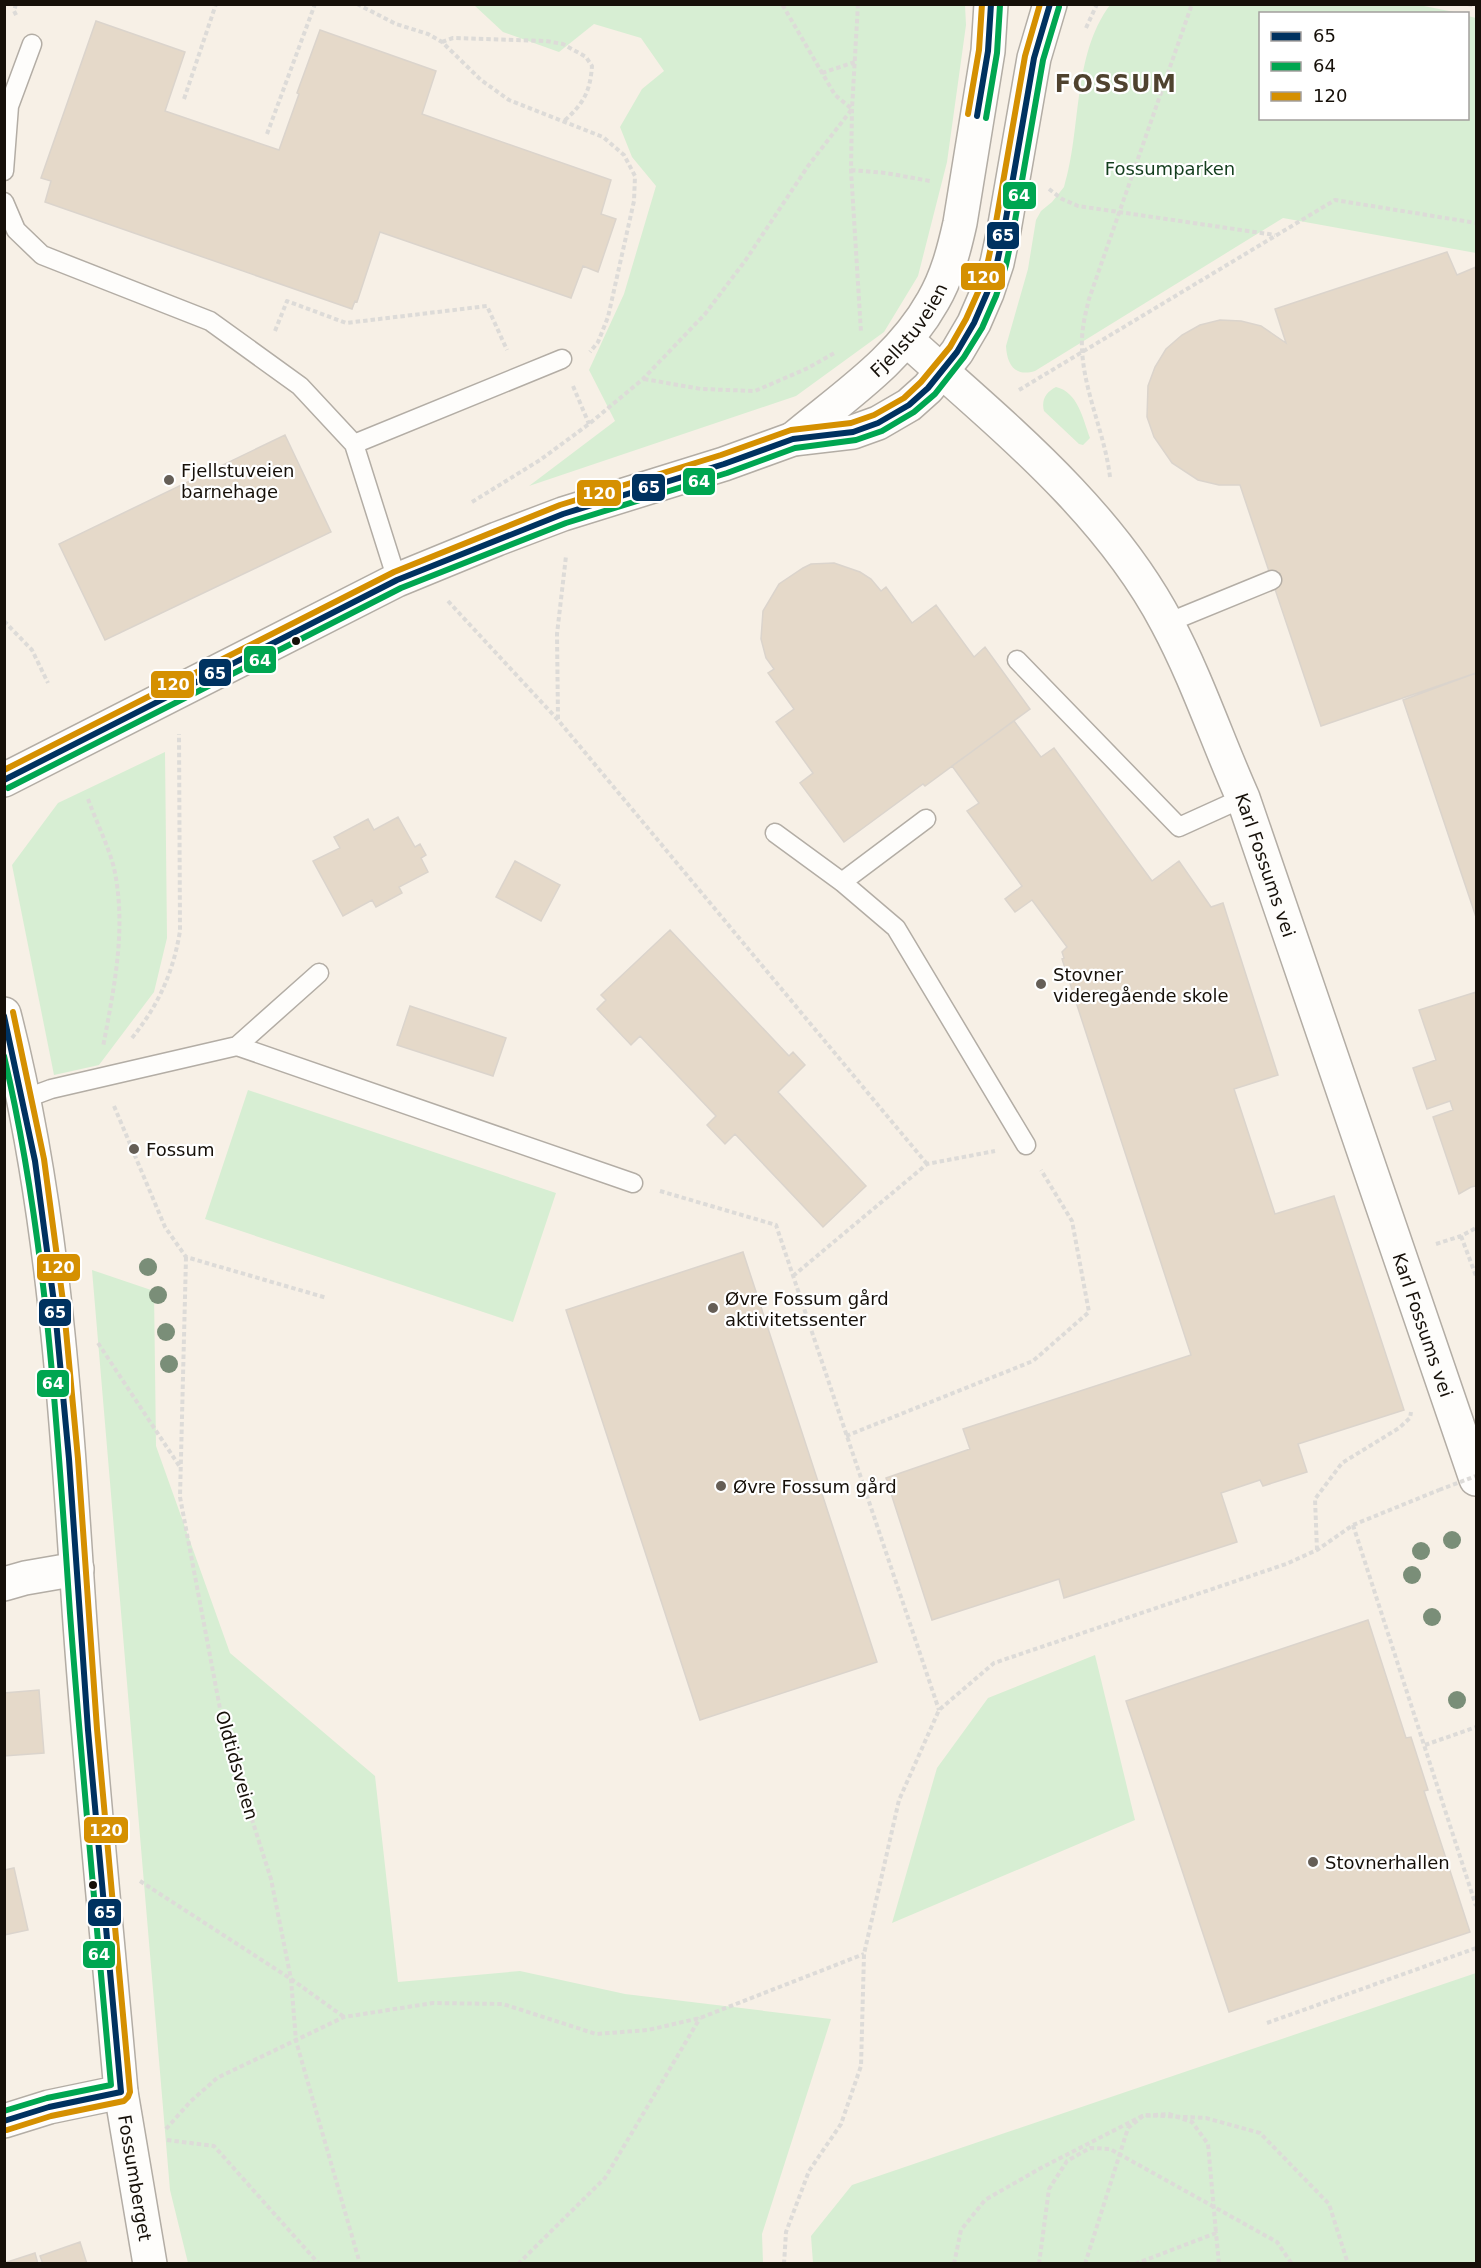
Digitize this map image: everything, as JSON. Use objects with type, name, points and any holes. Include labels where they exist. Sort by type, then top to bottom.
[{"type":"street","name":"Fjellstuveien","points":[[793,439],[873,375],[907,340],[934,301],[954,250],[988,51],[991,4]]},
{"type":"street","name":"Fjellstuveien","points":[[4,780],[397,580],[497,538],[563,514],[724,464],[793,439],[853,432],[878,423],[909,405],[942,372],[974,323],[987,293],[997,263],[1034,58],[1050,4]]},
{"type":"street","name":"Karl Fossums vei","points":[[907,340],[1038,459],[1089,513],[1135,572],[1167,623],[1203,698],[1217,741],[1243,798],[1476,1478]]},
{"type":"street","name":"Fossumberget","points":[[4,1014],[24,1099],[52,1284],[64,1398],[93,1782],[121,2092],[150,2264]]},
{"type":"street","points":[[4,1584],[77,1569]]},
{"type":"street","points":[[4,2121],[49,2107],[121,2092]]},
{"type":"lane","points":[[4,171],[9,106],[32,44]]},
{"type":"lane","points":[[4,202],[16,230],[42,255],[210,321],[300,386],[354,444],[397,580]]},
{"type":"lane","points":[[354,444],[562,359]]},
{"type":"lane","points":[[1167,623],[1272,580]]},
{"type":"lane","points":[[1017,660],[1179,827],[1243,798]]},
{"type":"lane","points":[[842,882],[926,819]]},
{"type":"lane","points":[[775,833],[842,882],[896,928],[1026,1144]]},
{"type":"lane","points":[[24,1099],[51,1089],[237,1046],[319,973]]},
{"type":"lane","points":[[237,1046],[633,1183]]},
{"type":"path","points":[[184,99],[216,4]]},
{"type":"path","points":[[267,134],[315,4]]},
{"type":"path","points":[[357,4],[396,24],[428,34],[442,42],[481,80],[509,100],[603,137],[624,155],[635,176],[634,201],[608,317],[598,342],[570,378]]},
{"type":"path","points":[[782,4],[835,95],[852,109]]},
{"type":"path","points":[[858,4],[851,170],[862,341]]},
{"type":"path","points":[[1111,483],[1103,437],[1087,380],[1082,352],[1083,327],[1089,299],[1192,4]]},
{"type":"path","points":[[1468,4],[1476,6]]},
{"type":"path","points":[[442,42],[453,38],[546,42],[563,44],[586,57],[592,66],[590,86],[579,107],[563,122]]},
{"type":"path","points":[[822,73],[855,62]]},
{"type":"path","points":[[472,502],[540,460],[590,424],[643,379],[705,314],[745,261],[808,166],[852,109]]},
{"type":"path","points":[[851,170],[886,173],[942,183]]},
{"type":"path","points":[[1049,189],[1069,203],[1275,236]]},
{"type":"path","points":[[1012,394],[1335,200],[1476,223]]},
{"type":"path","points":[[264,360],[287,301],[346,323],[487,306],[519,376]]},
{"type":"path","points":[[643,379],[701,389],[755,391],[808,368],[839,350]]},
{"type":"path","points":[[562,359],[590,424]]},
{"type":"path","points":[[558,720],[557,634],[566,556]]},
{"type":"path","points":[[447,600],[558,720],[927,1164]]},
{"type":"path","points":[[4,621],[32,650],[48,683]]},
{"type":"path","points":[[102,1077],[141,1026],[163,991],[176,960],[180,931],[179,731]]},
{"type":"path","points":[[88,799],[113,867],[119,902],[120,938],[116,978],[103,1046],[102,1077],[165,1227],[186,1257],[327,1298]]},
{"type":"path","points":[[793,1276],[927,1164],[1026,1144],[1072,1221],[1089,1312],[1033,1361],[846,1436]]},
{"type":"path","points":[[633,1183],[776,1225],[939,1710]]},
{"type":"path","points":[[1401,1256],[1461,1236],[1476,1228]]},
{"type":"path","points":[[1461,1236],[1476,1276]]},
{"type":"path","name":"Oldtidsveien","points":[[186,1257],[180,1497],[225,1735],[271,1879],[291,1979],[296,2041],[360,2264]]},
{"type":"path","points":[[92,1335],[181,1468]]},
{"type":"path","points":[[1317,1550],[1315,1499],[1342,1463],[1400,1428],[1410,1418],[1412,1409]]},
{"type":"path","points":[[784,2264],[786,2232],[809,2170],[841,2124],[861,2066],[864,1953],[899,1800],[939,1710],[994,1663],[1286,1564],[1317,1550],[1353,1525],[1439,1490],[1476,1478]]},
{"type":"path","points":[[1353,1525],[1476,1906]]},
{"type":"path","points":[[1425,1745],[1476,1727]]},
{"type":"path","points":[[131,1875],[291,1979],[344,2017]]},
{"type":"path","points":[[1267,2023],[1476,1948]]},
{"type":"path","points":[[164,2132],[190,2102],[217,2078],[344,2017],[433,2003],[503,2004],[596,2034],[648,2031],[700,2018],[864,1953]]},
{"type":"path","points":[[518,2264],[605,2178],[700,2018]]},
{"type":"path","points":[[1085,2264],[1128,2127],[1143,2116],[1169,2114],[1192,2122],[1208,2144],[1219,2264]]},
{"type":"path","points":[[954,2264],[961,2230],[985,2200],[1039,2169],[1144,2115],[1206,2118],[1260,2133],[1329,2204],[1348,2264]]},
{"type":"path","points":[[157,2139],[214,2146],[319,2264]]},
{"type":"path","points":[[1039,2264],[1049,2189],[1067,2161],[1090,2148],[1110,2149],[1277,2242],[1292,2264]]},
{"type":"path","points":[[1135,2264],[1216,2233]]},
{"type":"green space","points":[[474,5],[965,5],[966,25],[947,162],[918,276],[884,332],[796,396],[529,486],[615,421],[589,370],[624,294],[656,186],[632,157],[620,127],[642,89],[664,71],[641,38],[594,24],[559,52],[503,32]]},
{"type":"green space","name":"Fossumparken","points":[[1110,5],[1419,5],[1454,12],[1259,12],[1259,120],[1469,120],[1469,16],[1476,18],[1476,253],[1283,218],[1035,371],[1017,371],[1010,364],[1006,346],[1028,269],[1036,220],[1041,211],[1064,187],[1070,165],[1083,70],[1098,25]]},
{"type":"green space","points":[[1056,387],[1070,394],[1079,407],[1090,438],[1083,445],[1079,444],[1044,411],[1045,397]]},
{"type":"green space","points":[[165,752],[167,938],[154,992],[99,1065],[54,1075],[12,865],[58,803]]},
{"type":"green space","points":[[248,1090],[556,1193],[513,1322],[205,1219]]},
{"type":"green space","points":[[92,1270],[154,1291],[156,1446],[230,1653],[375,1776],[398,1982],[520,1971],[625,1994],[831,2019],[762,2234],[763,2263],[188,2263],[170,2190]]},
{"type":"green space","points":[[1095,1655],[1135,1820],[892,1923],[937,1768],[988,1698]]},
{"type":"green space","points":[[1476,1973],[1476,2263],[813,2263],[811,2236],[852,2185]]},
{"type":"building","points":[[96,21],[185,52],[165,111],[279,150],[320,30],[436,71],[422,114],[611,180],[601,214],[616,219],[598,272],[583,266],[571,298],[380,232],[357,302],[355,301],[352,309],[45,202],[51,181],[41,178]]},
{"type":"building","points":[[1447,252],[1457,275],[1476,267],[1476,673],[1321,726],[1240,485],[1219,485],[1198,480],[1172,463],[1154,437],[1147,417],[1148,386],[1155,367],[1166,349],[1182,335],[1200,325],[1220,320],[1241,321],[1261,326],[1286,343],[1275,309]]},
{"type":"building","points":[[285,435],[331,532],[105,640],[59,544]]},
{"type":"building","points":[[834,563],[860,572],[871,579],[881,591],[886,587],[912,623],[936,605],[974,657],[985,647],[1030,709],[844,842],[800,783],[813,773],[776,722],[794,709],[768,673],[774,669],[766,658],[761,639],[763,611],[779,584],[811,564]]},
{"type":"building","points":[[1476,673],[1476,917],[1403,700]]},
{"type":"building","points":[[1014,721],[1041,757],[1054,748],[1152,881],[1179,861],[1211,907],[1223,903],[1278,1075],[1234,1089],[1275,1214],[1334,1196],[1404,1410],[1298,1444],[1307,1472],[1263,1486],[1260,1480],[1221,1493],[1237,1542],[1064,1598],[1059,1579],[932,1620],[886,1478],[970,1449],[963,1429],[1191,1355],[1062,959],[1064,958],[1062,952],[1067,947],[1032,900],[1015,912],[1005,899],[1022,886],[967,811],[979,803],[952,766]]},
{"type":"building","points":[[398,817],[415,847],[420,844],[426,855],[421,858],[428,872],[399,887],[402,893],[376,907],[372,900],[343,916],[313,861],[340,848],[334,837],[368,819],[374,830]]},
{"type":"building","points":[[515,861],[560,885],[541,921],[496,897]]},
{"type":"building","points":[[670,930],[789,1056],[793,1052],[805,1065],[778,1092],[866,1186],[823,1227],[735,1134],[725,1144],[707,1125],[716,1116],[640,1036],[631,1045],[597,1009],[606,1000],[601,995]]},
{"type":"building","points":[[1476,992],[1476,1186],[1459,1194],[1433,1117],[1453,1110],[1450,1101],[1427,1109],[1413,1068],[1436,1060],[1419,1010]]},
{"type":"building","points":[[410,1006],[506,1038],[493,1076],[397,1045]]},
{"type":"building","name":"Øvre Fossum gård","points":[[743,1252],[877,1662],[700,1720],[566,1310]]},
{"type":"building","name":"Stovnerhallen","points":[[1368,1620],[1406,1738],[1411,1737],[1428,1790],[1424,1791],[1470,1932],[1229,2012],[1126,1701]]},
{"type":"building","points":[[39,1690],[44,1753],[4,1756],[4,1693]]},
{"type":"building","points":[[14,1868],[28,1930],[4,1935],[4,1870]]},
{"type":"building","points":[[80,2242],[87,2264],[43,2264],[40,2256]]},
{"type":"building","points":[[35,2253],[38,2264],[4,2264],[4,2263]]},
{"type":"transit line","name":"120","points":[[968,114],[979,50],[982,4]]},
{"type":"transit line","name":"65","points":[[977,116],[988,51],[991,4]]},
{"type":"transit line","name":"120","points":[[4,770],[394,572],[560,505],[721,455],[791,430],[851,423],[874,415],[904,398],[921,382],[950,347],[979,290],[995,228],[1025,56],[1040,4]]},
{"type":"transit line","name":"65","points":[[4,780],[397,580],[563,514],[724,464],[793,439],[853,432],[878,423],[909,405],[928,388],[957,352],[974,323],[987,293],[997,263],[1004,230],[1034,58],[1050,4]]},
{"type":"transit line","name":"64","points":[[986,118],[997,53],[1000,5]]},
{"type":"transit line","name":"64","points":[[8,788],[401,588],[566,523],[727,473],[795,448],[856,440],[882,431],[914,412],[935,394],[964,357],[982,328],[996,296],[1013,232],[1043,60],[1059,7]]},
{"type":"transit line","name":"120","points":[[7,2130],[51,2116],[124,2101],[130,2092],[97,1729],[78,1459],[64,1309],[44,1159],[13,1012]]},
{"type":"transit line","name":"65","points":[[4,1016],[35,1161],[55,1310],[69,1459],[88,1730],[121,2092],[49,2107],[4,2121]]},
{"type":"transit line","name":"64","points":[[4,1056],[31,1194],[48,1333],[111,2085],[47,2098],[4,2111]]},
{"type":"place","name":"Fjellstuveien barnehage","points":[[169,480]]},
{"type":"place","name":"Stovner videregående skole","points":[[1041,984]]},
{"type":"place","name":"Fossum","points":[[134,1149]]},
{"type":"place","name":"Øvre Fossum gård aktivitetssenter","points":[[713,1308]]},
{"type":"place","name":"Øvre Fossum gård","points":[[721,1486]]},
{"type":"place","name":"Stovnerhallen","points":[[1313,1862]]},
{"type":"district","name":"FOSSUM","points":[[1116,84]]}]
